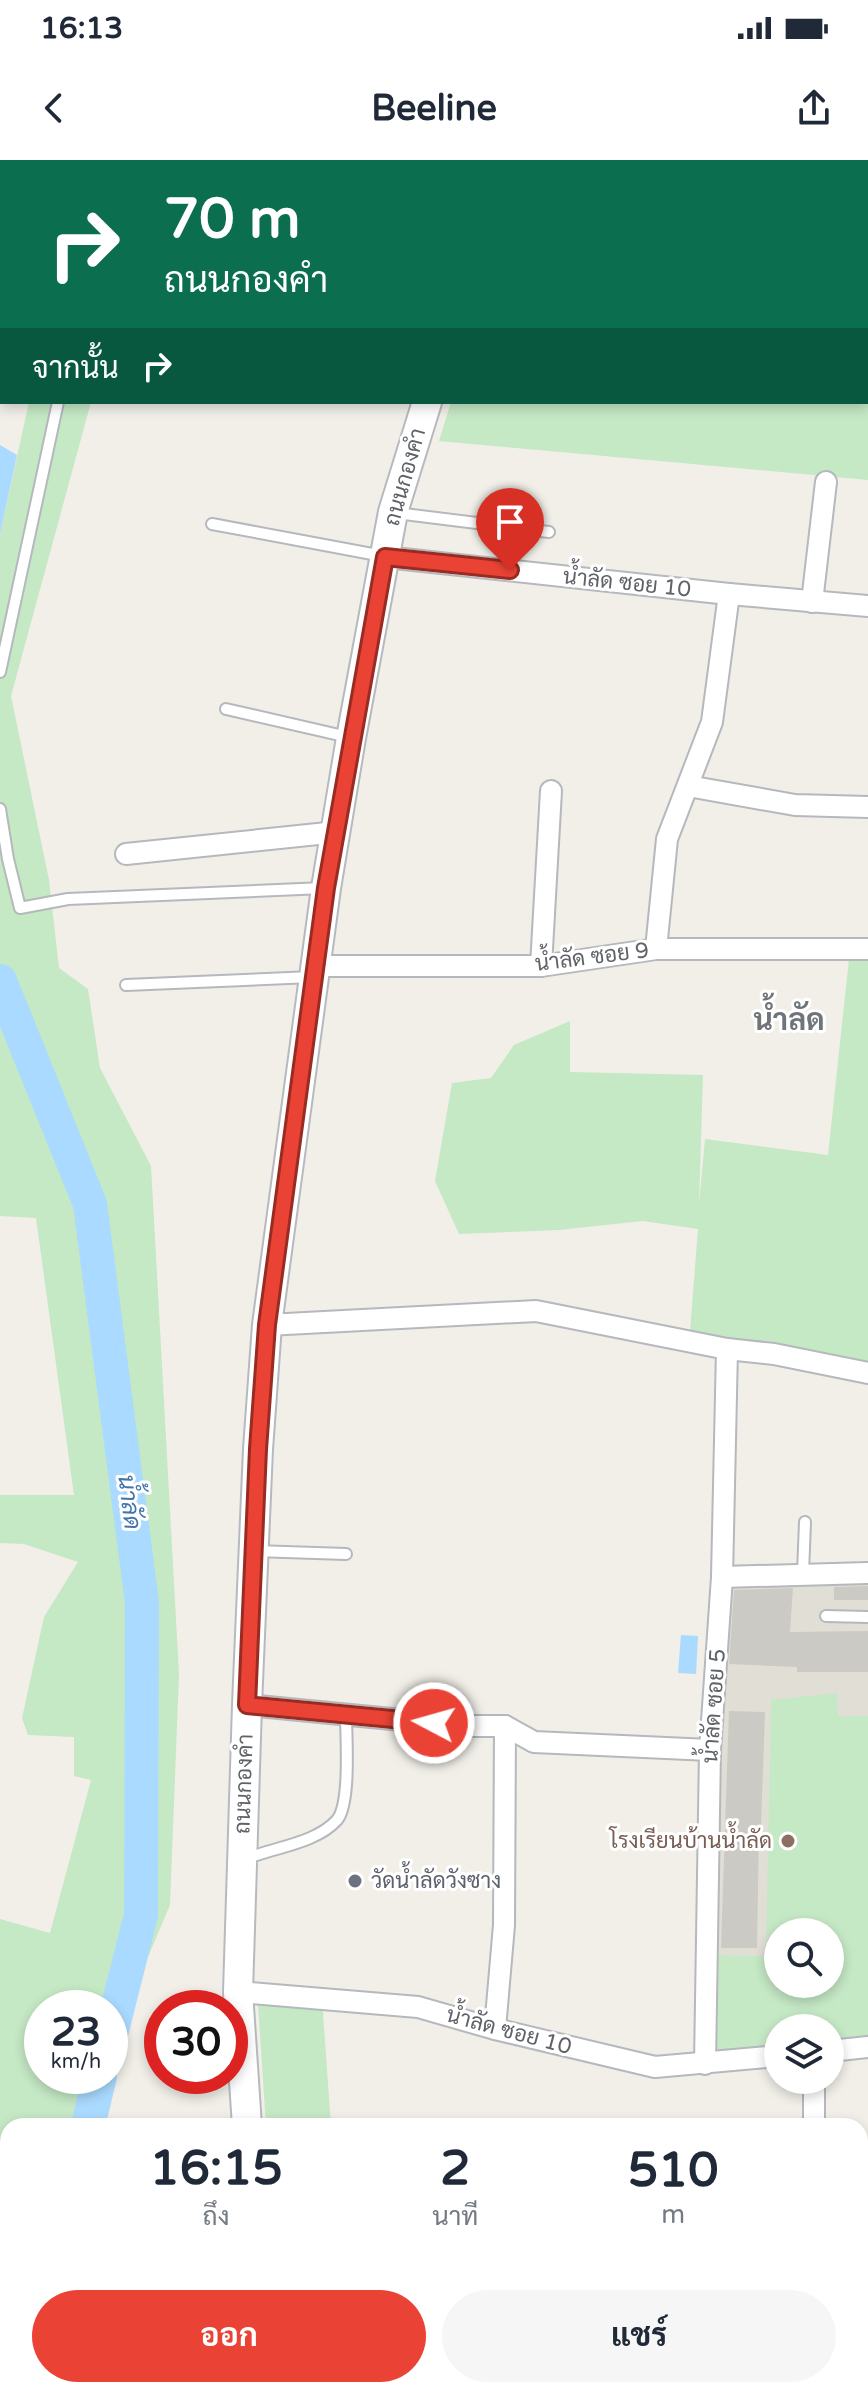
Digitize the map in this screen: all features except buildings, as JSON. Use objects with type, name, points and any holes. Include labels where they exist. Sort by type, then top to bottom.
[{"type":"street","name":"ถนนกองคำ","points":[[238,1990],[253,1551],[267,1325],[326,888],[351,738],[393,512],[426,404]]},
{"type":"street","points":[[812,602],[826,482]]},
{"type":"street","name":"น้ำลัด ซอย 10","points":[[385,557],[868,606]]},
{"type":"street","points":[[656,949],[667,839],[712,722],[729,594]]},
{"type":"street","points":[[688,786],[795,805],[868,807]]},
{"type":"street","points":[[541,966],[551,791]]},
{"type":"street","points":[[126,854],[337,832]]},
{"type":"street","name":"น้ำลัด ซอย 9","points":[[315,972],[541,966],[656,949],[868,949]]},
{"type":"street","points":[[267,1325],[536,1311],[868,1373]]},
{"type":"street","name":"น้ำลัด ซอย 5","points":[[705,2064],[710,1750],[722,1577],[727,1349]]},
{"type":"street","points":[[722,1577],[868,1573]]},
{"type":"street","points":[[247,1705],[464,1726],[505,1726],[534,1742],[710,1750]]},
{"type":"street","points":[[495,2029],[504,1925],[505,1726]]},
{"type":"street","name":"น้ำลัด ซอย 10","points":[[248,1993],[418,2007],[495,2029],[655,2067],[764,2058]]},
{"type":"street","points":[[844,2050],[868,2047]]},
{"type":"street","name":"ถนนกองคำ","points":[[245,2094],[246,2118]]},
{"type":"street","points":[[814,2094],[814,2118]]},
{"type":"lane","points":[[0,672],[58,404]]},
{"type":"lane","points":[[393,512],[549,532]]},
{"type":"lane","points":[[212,524],[385,557]]},
{"type":"lane","points":[[226,709],[351,738]]},
{"type":"lane","points":[[0,809],[20,908],[68,899],[326,888]]},
{"type":"lane","points":[[126,985],[315,972]]},
{"type":"lane","points":[[803,1573],[805,1522]]},
{"type":"lane","points":[[253,1551],[346,1554]]},
{"type":"lane","points":[[826,1616],[868,1617]]},
{"type":"lane","points":[[257,1855],[308,1838],[325,1830],[340,1817],[347,1780],[346,1714]]},
{"type":"shaded area","name":"โรงเรียนบ้านน้ำลัด","points":[[868,1573],[868,2047],[844,2035],[844,2014],[764,2014],[764,2035],[705,2064],[722,1577]]},
{"type":"green space","points":[[29,404],[90,404],[11,696],[49,880],[59,968],[88,989],[100,1068],[151,1166],[179,1674],[170,1905],[128,2004],[128,1990],[24,1990],[24,2094],[106,2094],[101,2118],[0,2118],[0,1919],[50,1933],[91,1780],[74,1776],[74,1737],[28,1735],[22,1718],[44,1617],[78,1562],[24,1544],[0,1543],[0,1495],[74,1495],[36,1218],[0,1216],[0,534]]},
{"type":"green space","points":[[450,404],[868,404],[868,480],[439,441]]},
{"type":"green space","points":[[849,959],[868,959],[868,1365],[690,1331],[698,1229],[643,1221],[559,1230],[459,1234],[435,1181],[452,1083],[491,1078],[514,1045],[570,1021],[570,1072],[703,1075],[699,1204],[705,1139],[828,1155]]},
{"type":"green space","points":[[837,1693],[838,1716],[868,1716],[868,2047],[844,2050],[844,2014],[764,2014],[764,2058],[705,2064],[707,1955],[764,1956],[764,1998],[844,1998],[844,1918],[767,1918],[771,1700]]},
{"type":"green space","points":[[322,1999],[330,2118],[265,2118],[258,2004]]},
{"type":"water","points":[[0,445],[17,455],[0,534]]},
{"type":"water","points":[[681,1635],[698,1636],[696,1674],[678,1673]]},
{"type":"waterway","name":"น้ำลัด","points":[[0,981],[90,1204],[142,1603],[141,1915],[122,1990]]},
{"type":"waterway","name":"น้ำลัด","points":[[90,2118],[96,2094]]},
{"type":"place","name":"โรงเรียนบ้านน้ำลัด","points":[[788,1841]]},
{"type":"place","name":"วัดน้ำลัดวังซาง","points":[[355,1881]]},
{"type":"district","name":"น้ำลัด","points":[[789,1020]]},
{"type":"route","points":[[434,1723],[247,1705],[258,1449],[267,1325],[326,888],[385,557],[510,570]]}]
